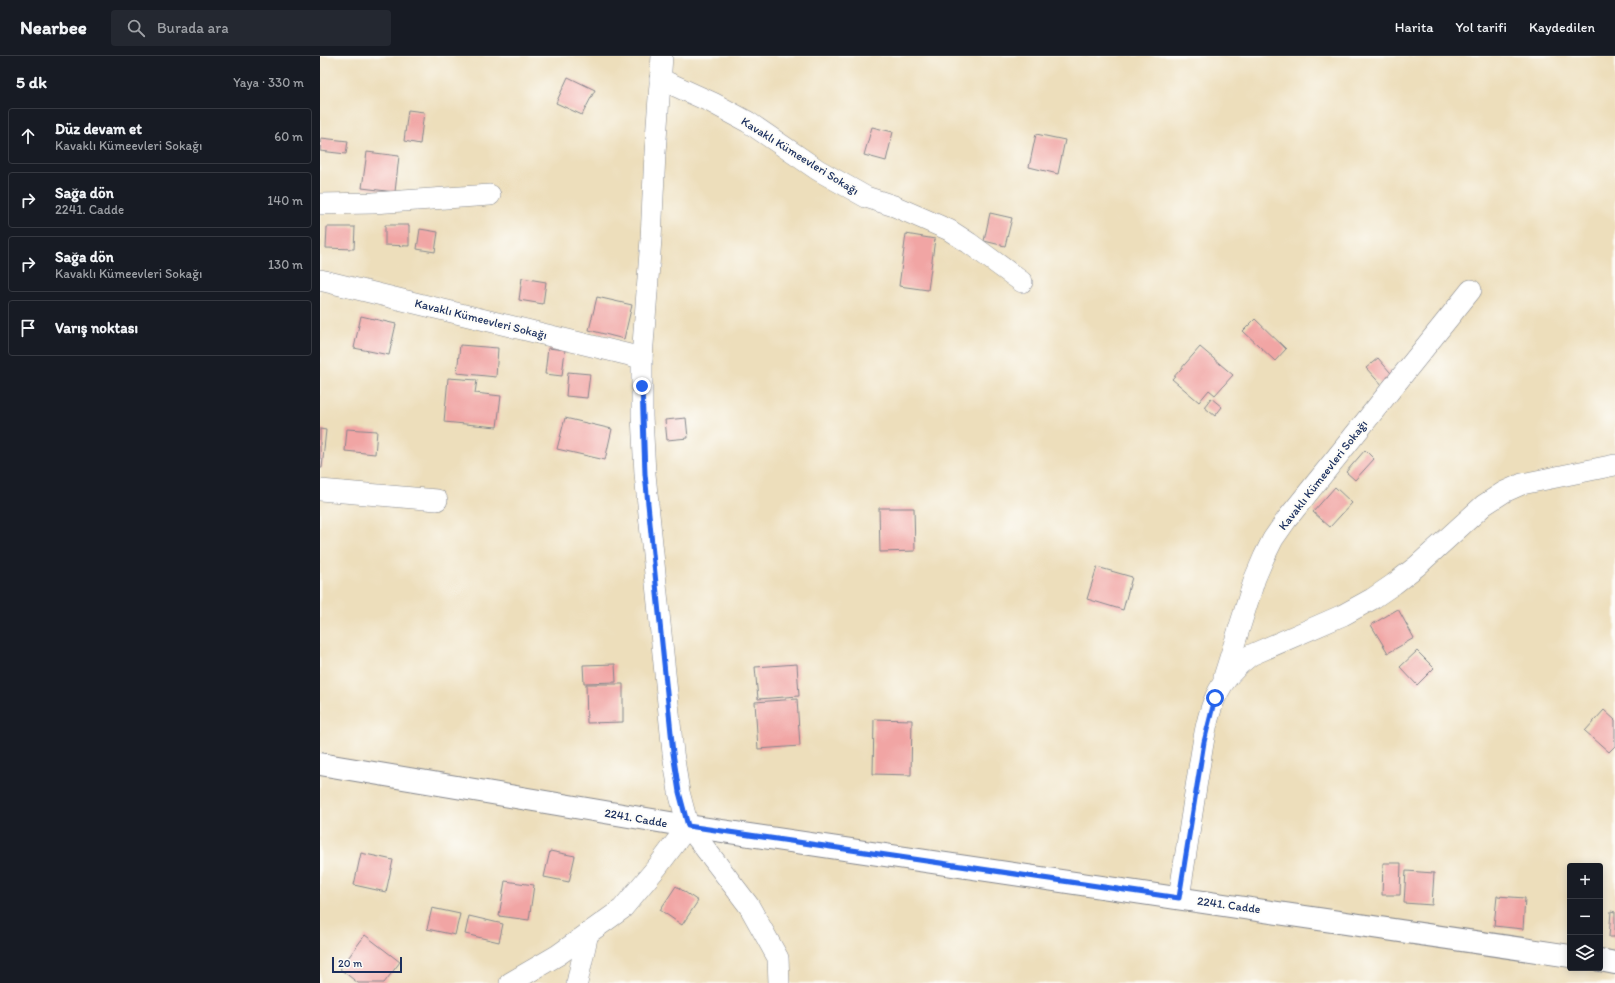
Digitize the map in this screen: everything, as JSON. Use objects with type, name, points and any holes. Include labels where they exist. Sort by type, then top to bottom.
[{"type":"street","points":[[662,56],[654,153],[651,239],[642,358],[642,416],[645,474],[673,753],[679,792],[688,826],[749,906],[778,958],[779,983]]},
{"type":"street","name":"Kavaklı Kümeevleri Sokağı","points":[[660,79],[714,103],[748,122],[818,170],[866,197],[894,206],[949,230],[1022,282]]},
{"type":"street","points":[[320,204],[373,203],[490,195]]},
{"type":"street","name":"Kavaklı Kümeevleri Sokağı","points":[[320,280],[642,358]]},
{"type":"street","name":"Kavaklı Kümeevleri Sokağı","points":[[1179,898],[1204,742],[1212,709],[1221,687],[1255,578],[1273,539],[1287,519],[1471,290]]},
{"type":"street","name":"Kavaklı Kümeevleri Sokağı","points":[[1221,687],[1237,667],[1251,655],[1343,615],[1394,584],[1417,566],[1484,505],[1504,492],[1528,482],[1615,465]]},
{"type":"street","points":[[320,490],[437,500]]},
{"type":"street","name":"2241. Cadde","points":[[320,764],[688,826],[1567,956]]},
{"type":"street","points":[[510,983],[558,955],[622,910],[688,826]]},
{"type":"street","points":[[577,983],[588,933]]},
{"type":"street","points":[[1603,961],[1615,963]]},
{"type":"building","points":[[568,77],[595,90],[582,115],[556,103]]},
{"type":"building","points":[[408,110],[424,112],[420,144],[404,141]]},
{"type":"building","points":[[872,127],[893,132],[886,161],[864,155]]},
{"type":"building","points":[[1036,134],[1065,140],[1058,174],[1029,167]]},
{"type":"building","points":[[321,138],[348,141],[346,154],[320,151]]},
{"type":"building","points":[[367,152],[399,156],[395,192],[362,188]]},
{"type":"building","points":[[990,213],[1012,218],[1005,246],[984,241]]},
{"type":"building","points":[[385,225],[409,225],[409,246],[385,245]]},
{"type":"building","points":[[327,227],[355,227],[354,249],[326,248]]},
{"type":"building","points":[[420,229],[438,232],[435,252],[417,249]]},
{"type":"building","points":[[906,234],[935,239],[928,290],[899,286]]},
{"type":"building","points":[[522,278],[546,282],[543,304],[519,300]]},
{"type":"building","points":[[597,297],[632,305],[624,339],[589,330]]},
{"type":"building","points":[[361,316],[396,324],[389,355],[354,348]]},
{"type":"building","points":[[1255,319],[1286,349],[1275,361],[1243,331]]},
{"type":"building","points":[[460,345],[498,348],[496,377],[457,373]]},
{"type":"building","points":[[1200,347],[1233,375],[1215,395],[1209,390],[1199,402],[1172,379]]},
{"type":"building","points":[[548,348],[565,350],[562,376],[545,374]]},
{"type":"building","points":[[1378,358],[1396,379],[1385,389],[1366,368]]},
{"type":"building","points":[[568,372],[590,374],[587,398],[566,396]]},
{"type":"building","points":[[448,378],[477,380],[475,393],[501,396],[497,427],[444,422]]},
{"type":"building","points":[[1211,398],[1222,407],[1215,416],[1204,407]]},
{"type":"building","points":[[565,418],[612,429],[605,460],[557,449]]},
{"type":"building","points":[[686,418],[688,438],[667,440],[665,420]]},
{"type":"building","points":[[320,429],[326,430],[322,468],[320,468]]},
{"type":"building","points":[[347,429],[377,431],[375,454],[345,451]]},
{"type":"building","points":[[1365,450],[1374,459],[1355,480],[1346,472]]},
{"type":"building","points":[[1335,487],[1352,503],[1330,527],[1313,512]]},
{"type":"building","points":[[879,508],[914,508],[915,551],[880,552]]},
{"type":"building","points":[[1097,567],[1132,577],[1123,610],[1087,599]]},
{"type":"building","points":[[1398,609],[1414,638],[1388,653],[1371,625]]},
{"type":"building","points":[[1417,651],[1434,668],[1417,685],[1400,667]]},
{"type":"building","points":[[615,664],[616,682],[584,683],[583,665]]},
{"type":"building","points":[[797,664],[799,696],[758,699],[755,667]]},
{"type":"building","points":[[586,684],[623,684],[623,722],[587,723]]},
{"type":"building","points":[[797,699],[800,746],[758,749],[755,702]]},
{"type":"building","points":[[1604,710],[1615,720],[1615,746],[1609,752],[1585,731]]},
{"type":"building","points":[[874,719],[912,720],[911,775],[873,774]]},
{"type":"building","points":[[550,851],[575,856],[569,882],[544,877]]},
{"type":"building","points":[[361,853],[393,860],[386,892],[354,885]]},
{"type":"building","points":[[1383,863],[1401,863],[1400,895],[1382,895]]},
{"type":"building","points":[[1406,871],[1434,873],[1432,905],[1404,903]]},
{"type":"building","points":[[505,881],[534,885],[529,920],[499,916]]},
{"type":"building","points":[[676,886],[698,901],[682,925],[660,910]]},
{"type":"building","points":[[1497,896],[1525,898],[1523,929],[1494,926]]},
{"type":"building","points":[[432,908],[460,914],[455,935],[427,929]]},
{"type":"building","points":[[1611,911],[1615,912],[1615,937],[1609,937]]},
{"type":"building","points":[[469,916],[503,924],[499,942],[465,934]]},
{"type":"building","points":[[365,935],[400,962],[384,983],[358,983],[340,969]]},
{"type":"route","points":[[642,386],[645,474],[673,753],[679,792],[688,826],[1179,898],[1198,775],[1210,714],[1215,698]]}]
